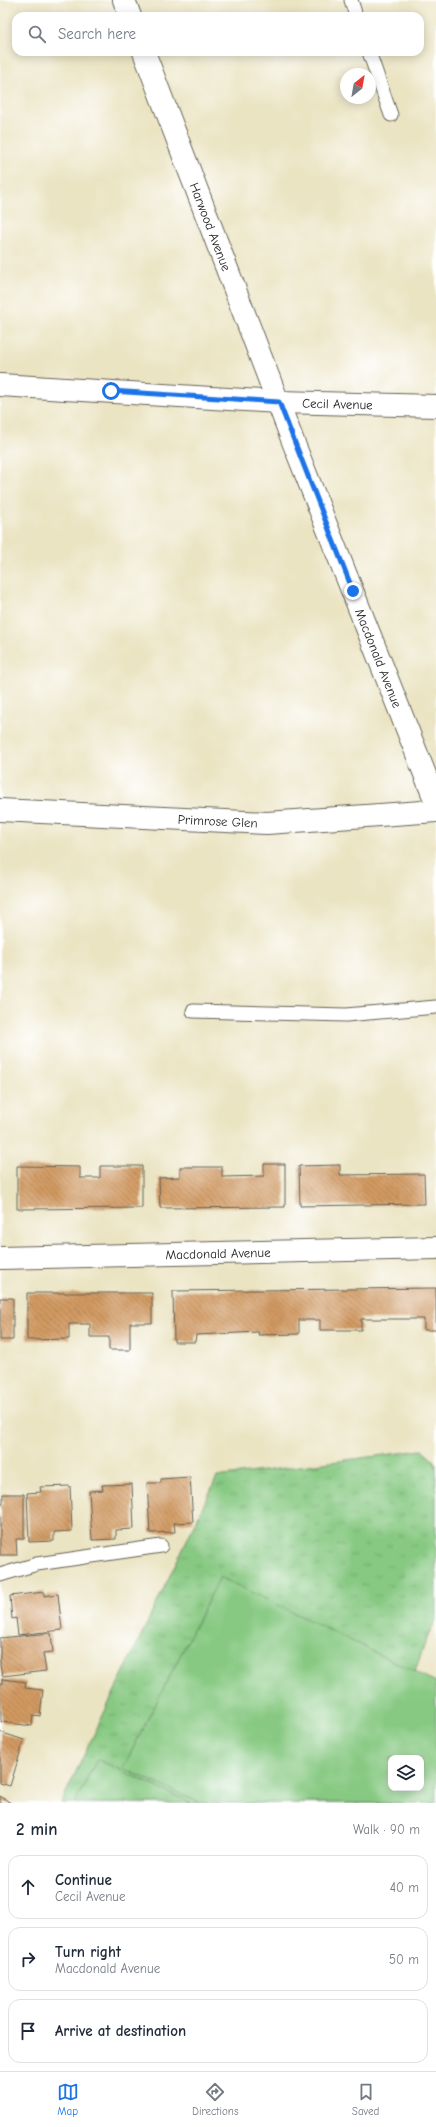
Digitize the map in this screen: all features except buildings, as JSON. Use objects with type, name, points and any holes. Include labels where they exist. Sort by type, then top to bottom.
[{"type":"street","points":[[124,0],[128,12]]},
{"type":"street","name":"Harwood Avenue","points":[[146,56],[279,402]]},
{"type":"street","name":"Cecil Avenue","points":[[0,385],[279,402],[436,406]]},
{"type":"street","name":"Macdonald Avenue","points":[[279,402],[436,802]]},
{"type":"street","name":"Primrose Glen","points":[[0,810],[267,823],[436,811]]},
{"type":"street","name":"Macdonald Avenue","points":[[0,1258],[436,1248]]},
{"type":"lane","points":[[351,0],[355,12]]},
{"type":"lane","points":[[370,56],[391,115]]},
{"type":"lane","points":[[193,1011],[346,1015],[436,1007]]},
{"type":"lane","points":[[0,1575],[37,1564],[161,1546]]},
{"type":"green space","points":[[422,1450],[436,1463],[436,1620],[428,1635],[412,1679],[436,1803],[61,1803],[217,1477]]},
{"type":"green space","points":[[220,1577],[436,1682],[436,1803],[200,1803],[123,1768]]},
{"type":"green space","points":[[97,1759],[191,1803],[75,1803]]},
{"type":"route","points":[[111,391],[279,402],[294,444],[353,591]]}]
